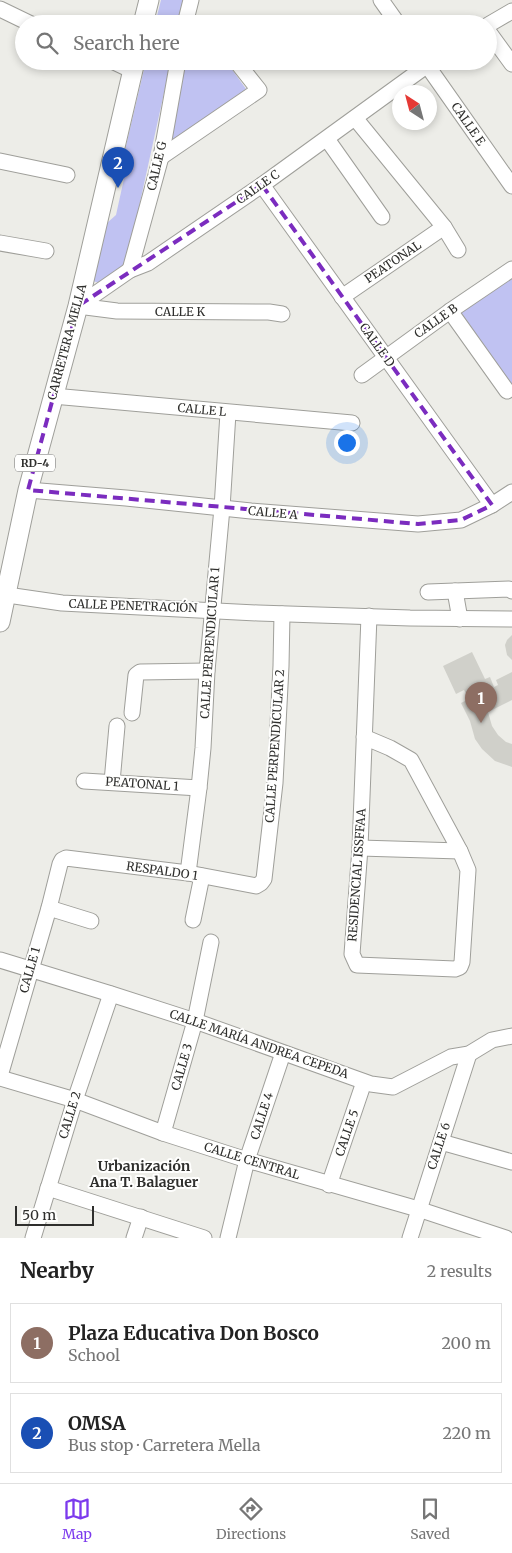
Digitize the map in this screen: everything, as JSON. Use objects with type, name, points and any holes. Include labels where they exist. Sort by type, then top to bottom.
[{"type":"main road","points":[[145,15],[149,0]]},
{"type":"main road","name":"CARRETERA MELLA","points":[[0,622],[3,595],[28,490],[78,306],[133,70]]},
{"type":"street","points":[[188,15],[191,0]]},
{"type":"street","points":[[380,0],[391,15]]},
{"type":"street","points":[[0,9],[15,16]]},
{"type":"street","points":[[497,20],[512,12]]},
{"type":"street","points":[[497,43],[512,64]]},
{"type":"street","name":"CALLE G","points":[[130,270],[161,157],[176,70]]},
{"type":"street","points":[[161,157],[259,90],[243,70]]},
{"type":"street","name":"CALLE C","points":[[78,306],[130,270],[148,263],[262,185],[419,70]]},
{"type":"street","name":"CALLE E","points":[[433,70],[512,186]]},
{"type":"street","points":[[355,118],[444,227],[458,250]]},
{"type":"street","points":[[327,139],[382,217]]},
{"type":"street","points":[[0,161],[68,175]]},
{"type":"street","name":"CALLE D","points":[[262,185],[492,505]]},
{"type":"street","name":"PEATONAL","points":[[342,297],[444,227]]},
{"type":"street","points":[[0,243],[46,251]]},
{"type":"street","name":"CALLE B","points":[[362,375],[512,269]]},
{"type":"street","name":"CALLE K","points":[[78,306],[117,312],[269,312],[282,314]]},
{"type":"street","points":[[450,311],[507,391]]},
{"type":"street","name":"CALLE L","points":[[53,396],[352,423]]},
{"type":"street","name":"CALLE PERPENDICULAR 1","points":[[193,920],[207,671],[222,508],[228,412]]},
{"type":"street","name":"CALLE A","points":[[28,490],[251,511],[418,524],[461,520],[492,505],[512,492]]},
{"type":"street","points":[[428,592],[508,589],[512,591]]},
{"type":"street","points":[[455,591],[460,619]]},
{"type":"street","name":"CALLE PENETRACIÓN","points":[[3,595],[62,603],[282,614],[512,619]]},
{"type":"street","name":"CALLE PERPENDICULAR 2","points":[[264,879],[275,783],[282,614]]},
{"type":"street","name":"RESIDENCIAL ISSFFAA","points":[[364,737],[390,748],[411,760],[460,851],[468,870],[462,962],[460,967],[455,969],[357,965],[352,954],[360,848],[364,737],[369,616]]},
{"type":"street","points":[[132,713],[136,675],[140,672],[207,671]]},
{"type":"street","points":[[112,782],[117,726]]},
{"type":"street","name":"PEATONAL 1","points":[[84,781],[199,788]]},
{"type":"street","points":[[360,848],[460,851]]},
{"type":"street","name":"RESPALDO 1","points":[[60,864],[66,858],[195,875],[256,886],[264,879]]},
{"type":"street","name":"CALLE 1","points":[[0,1077],[60,864]]},
{"type":"street","points":[[49,908],[91,921]]},
{"type":"street","name":"CALLE 3","points":[[163,1133],[194,1021],[211,942]]},
{"type":"street","name":"CALLE MARÍA ANDREA CEPEDA","points":[[0,960],[194,1021],[364,1082],[393,1087],[451,1057],[469,1054],[492,1040],[512,1036]]},
{"type":"street","name":"CALLE 2","points":[[33,1238],[74,1100],[111,994]]},
{"type":"street","name":"CALLE 4","points":[[228,1238],[247,1160],[282,1053]]},
{"type":"street","name":"CALLE 6","points":[[410,1238],[469,1054]]},
{"type":"street","name":"CALLE CENTRAL","points":[[0,1077],[74,1100],[163,1133],[247,1160],[418,1209],[506,1238]]},
{"type":"street","name":"CALLE 5","points":[[329,1185],[364,1082]]},
{"type":"street","points":[[441,1142],[512,1162]]},
{"type":"street","points":[[48,1188],[204,1238]]},
{"type":"street","points":[[134,1238],[141,1217]]},
{"type":"highlighted area","points":[[262,185],[492,505],[461,520],[418,524],[28,490],[78,306]]},
{"type":"shaded area","points":[[161,0],[184,0],[181,15],[157,15]]},
{"type":"shaded area","points":[[144,70],[169,70],[126,266],[99,283],[93,281],[107,223],[116,215],[127,165],[125,150]]},
{"type":"shaded area","points":[[182,70],[232,70],[246,89],[167,146]]},
{"type":"shaded area","points":[[512,274],[512,386],[460,311]]},
{"type":"building","points":[[512,635],[512,660],[507,655],[505,645]]},
{"type":"building","points":[[472,652],[485,679],[490,677],[494,687],[498,685],[496,680],[512,672],[512,700],[488,712],[492,726],[498,735],[506,742],[512,744],[512,767],[495,761],[482,749],[475,739],[470,721],[461,703],[469,699],[464,690],[456,694],[443,666]]},
{"type":"place","name":"OMSA","points":[[118,188]]},
{"type":"place","name":"Plaza Educativa Don Bosco","points":[[481,723]]},
{"type":"district","name":"Urbanización Ana T. Balaguer","points":[[144,1174]]}]
